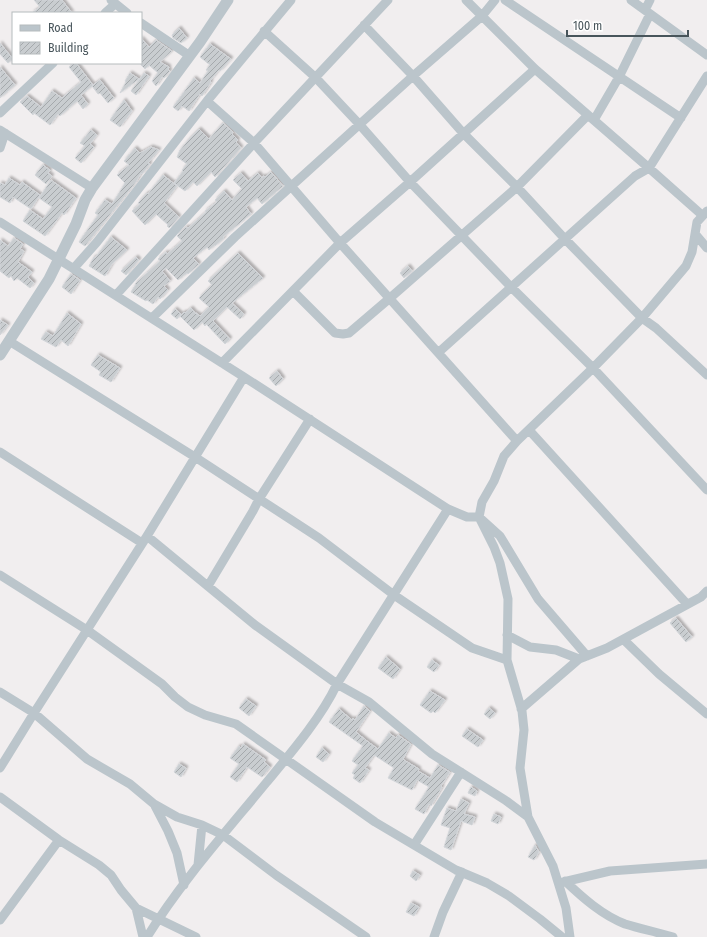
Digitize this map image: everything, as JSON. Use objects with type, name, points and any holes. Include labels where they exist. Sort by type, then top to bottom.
[{"type":"street","points":[[0,356],[49,279],[76,224],[85,200],[92,188],[190,56],[228,0]]},
{"type":"street","points":[[74,268],[97,242],[207,101],[291,0]]},
{"type":"street","points":[[116,295],[254,143],[388,0]]},
{"type":"street","points":[[466,0],[535,69],[649,168],[704,213],[697,222],[692,252],[686,266],[642,318],[593,368],[517,441],[504,456],[494,480],[482,502],[479,517],[500,562],[508,599],[507,660],[522,709],[524,730],[520,768],[528,817],[562,882],[570,937]]},
{"type":"street","points":[[152,318],[235,237],[413,76],[482,16],[495,0]]},
{"type":"street","points":[[505,0],[681,118]]},
{"type":"street","points":[[631,0],[707,55]]},
{"type":"street","points":[[293,291],[335,333],[349,333],[517,187],[591,118],[619,77],[648,12],[650,0]]},
{"type":"street","points":[[106,12],[113,2],[126,12]]},
{"type":"street","points":[[142,24],[190,56]]},
{"type":"street","points":[[364,24],[464,133],[642,318],[656,328],[707,375]]},
{"type":"street","points":[[264,31],[316,78],[410,182],[511,287],[593,368],[707,490]]},
{"type":"street","points":[[0,113],[52,64]]},
{"type":"street","points":[[222,363],[340,243],[535,69]]},
{"type":"street","points":[[439,352],[635,176],[649,168],[707,76]]},
{"type":"street","points":[[207,101],[254,143],[340,243],[517,441]]},
{"type":"street","points":[[0,148],[2,132],[92,188]]},
{"type":"street","points":[[0,222],[448,509],[466,517],[479,517],[500,536],[538,599],[583,658]]},
{"type":"street","points":[[696,235],[707,248]]},
{"type":"street","points":[[9,341],[195,457],[319,538],[394,595],[472,648],[507,660]]},
{"type":"street","points":[[0,768],[145,540],[244,377]]},
{"type":"street","points":[[208,586],[254,512],[259,499],[310,420]]},
{"type":"street","points":[[529,430],[687,604]]},
{"type":"street","points":[[0,452],[145,540],[187,568],[255,625],[337,684],[369,702],[432,754],[505,800],[528,817]]},
{"type":"street","points":[[147,937],[158,918],[198,866],[286,759],[329,701],[337,684],[448,509]]},
{"type":"street","points":[[0,575],[87,630],[162,684],[188,707],[205,715],[236,724],[375,822],[462,872],[487,883],[509,896],[562,937]]},
{"type":"street","points":[[522,709],[583,658],[624,640],[707,591]]},
{"type":"street","points":[[507,636],[530,647],[556,650],[583,658]]},
{"type":"street","points":[[624,640],[659,674],[707,714]]},
{"type":"street","points":[[0,692],[34,713],[87,759],[130,784],[154,804],[178,817],[202,825],[223,835],[276,875],[366,937]]},
{"type":"street","points":[[414,845],[461,772]]},
{"type":"street","points":[[0,797],[59,840],[99,865],[111,875],[136,908],[196,937]]},
{"type":"street","points":[[154,804],[168,831],[177,853],[184,885]]},
{"type":"street","points":[[198,866],[202,825]]},
{"type":"street","points":[[0,920],[59,840]]},
{"type":"street","points":[[562,882],[610,872],[707,864]]},
{"type":"street","points":[[434,937],[443,912],[462,872]]},
{"type":"street","points":[[562,882],[606,915],[625,924],[673,937]]},
{"type":"street","points":[[136,908],[143,937]]},
{"type":"building","points":[[34,0],[62,0],[71,12],[33,12],[40,7]]},
{"type":"building","points":[[179,28],[187,38],[181,43],[173,38],[172,35]]},
{"type":"building","points":[[142,39],[149,47],[156,40],[172,51],[160,62],[169,67],[168,69],[170,71],[164,78],[162,77],[156,86],[152,81],[158,73],[149,65],[145,69],[141,65]]},
{"type":"building","points":[[0,43],[12,60],[8,63],[0,54]]},
{"type":"building","points":[[210,44],[231,59],[210,81],[211,82],[202,96],[200,94],[189,111],[182,106],[178,111],[173,107],[194,78],[200,83],[208,71],[206,70],[210,65],[200,57]]},
{"type":"building","points":[[73,64],[77,64],[93,85],[81,95],[88,104],[83,109],[77,101],[60,116],[58,114],[50,125],[34,113],[33,115],[20,102],[27,96],[41,107],[52,91],[62,98],[81,82],[69,67]]},
{"type":"building","points":[[0,67],[15,85],[0,98]]},
{"type":"building","points":[[130,73],[139,79],[120,93],[126,82],[125,81]]},
{"type":"building","points":[[144,73],[149,76],[136,95],[131,91]]},
{"type":"building","points":[[100,80],[114,98],[108,103],[92,86]]},
{"type":"building","points":[[124,100],[132,111],[120,127],[110,120]]},
{"type":"building","points":[[223,123],[233,132],[232,134],[238,140],[236,142],[241,148],[215,177],[211,172],[197,186],[193,182],[185,191],[174,183],[187,164],[177,157],[180,150],[199,129],[209,139]]},
{"type":"building","points":[[91,130],[97,135],[90,144],[94,147],[81,163],[75,158],[85,146],[80,143]]},
{"type":"building","points":[[151,147],[159,150],[148,163],[150,164],[142,174],[141,173],[136,182],[85,246],[79,242],[98,215],[95,213],[105,200],[112,204],[125,183],[117,175],[129,165],[124,161],[135,148],[140,153]]},
{"type":"building","points":[[43,165],[50,170],[48,173],[52,176],[46,184],[35,175]]},
{"type":"building","points":[[271,172],[283,186],[262,204],[257,198],[246,207],[251,214],[223,237],[224,238],[215,246],[209,250],[207,247],[193,258],[199,264],[188,274],[187,273],[178,280],[166,268],[162,271],[170,281],[164,286],[168,290],[160,299],[158,297],[153,304],[131,292],[135,284],[160,261],[158,259],[166,252],[167,254],[182,241],[177,236],[217,202],[215,200],[224,191],[232,200],[242,189],[233,180],[241,173],[248,181],[258,173],[262,178]]},
{"type":"building","points":[[163,175],[177,186],[164,203],[179,217],[169,228],[167,226],[168,225],[156,214],[145,225],[132,211],[140,204],[138,203],[147,193],[148,194]]},
{"type":"building","points":[[9,178],[20,185],[22,182],[40,195],[31,209],[13,197],[10,203],[0,197],[0,183],[5,185]]},
{"type":"building","points":[[51,180],[76,198],[64,215],[62,213],[45,236],[23,221],[30,210],[43,219],[52,207],[39,198]]},
{"type":"building","points":[[111,237],[127,250],[112,264],[105,276],[89,266],[94,257],[95,258]]},
{"type":"building","points":[[14,238],[23,244],[20,249],[24,251],[18,262],[32,272],[28,277],[34,283],[30,288],[17,278],[14,281],[11,276],[9,278],[0,271],[0,240],[8,246]]},
{"type":"building","points":[[238,253],[263,278],[232,303],[244,314],[240,319],[227,307],[213,321],[230,339],[225,344],[206,324],[205,326],[202,322],[194,330],[180,316],[191,308],[200,316],[209,307],[199,298],[212,285],[208,281]]},
{"type":"building","points":[[136,257],[139,260],[126,275],[121,271]]},
{"type":"building","points":[[408,266],[412,271],[404,278],[400,273]]},
{"type":"building","points":[[71,274],[80,280],[71,294],[62,287]]},
{"type":"building","points":[[175,309],[181,314],[177,319],[171,314]]},
{"type":"building","points":[[67,313],[81,324],[68,346],[61,340],[56,347],[41,339],[46,332],[53,336]]},
{"type":"building","points":[[0,320],[8,325],[0,335]]},
{"type":"building","points":[[98,355],[120,368],[111,382],[99,375],[101,372],[91,365]]},
{"type":"building","points":[[277,371],[283,379],[276,386],[269,378]]},
{"type":"building","points":[[676,618],[692,637],[686,642],[670,623]]},
{"type":"building","points":[[386,657],[400,669],[393,679],[378,668]]},
{"type":"building","points":[[432,660],[439,665],[434,672],[427,667]]},
{"type":"building","points":[[430,691],[445,700],[435,713],[433,711],[431,713],[420,705]]},
{"type":"building","points":[[246,699],[256,706],[249,716],[239,708]]},
{"type":"building","points":[[364,706],[370,711],[356,732],[367,741],[378,749],[389,733],[396,738],[398,735],[411,744],[403,759],[419,769],[418,771],[430,778],[438,765],[450,772],[431,806],[429,804],[424,814],[415,809],[429,787],[417,780],[412,790],[388,778],[394,768],[374,755],[365,768],[369,770],[360,783],[353,778],[355,775],[352,773],[358,765],[352,761],[363,746],[329,722],[339,709],[352,720],[353,718],[355,720]]},
{"type":"building","points":[[489,708],[495,713],[490,719],[484,714]]},
{"type":"building","points":[[467,729],[483,740],[478,747],[462,736]]},
{"type":"building","points":[[243,744],[266,760],[264,762],[270,767],[262,777],[247,767],[237,782],[230,777],[239,764],[230,758],[239,746],[241,748]]},
{"type":"building","points":[[322,748],[329,754],[323,762],[316,757]]},
{"type":"building","points":[[179,764],[186,768],[181,777],[174,772]]},
{"type":"building","points":[[471,787],[477,791],[475,796],[468,793]]},
{"type":"building","points":[[461,799],[469,803],[464,814],[475,817],[472,825],[461,821],[451,850],[444,847],[450,828],[441,825],[447,808],[456,811]]},
{"type":"building","points":[[494,814],[501,817],[498,824],[491,821]]},
{"type":"building","points":[[535,845],[539,852],[534,860],[528,857]]},
{"type":"building","points":[[413,871],[420,875],[416,881],[410,876]]},
{"type":"building","points":[[411,903],[419,907],[414,916],[406,912]]}]
